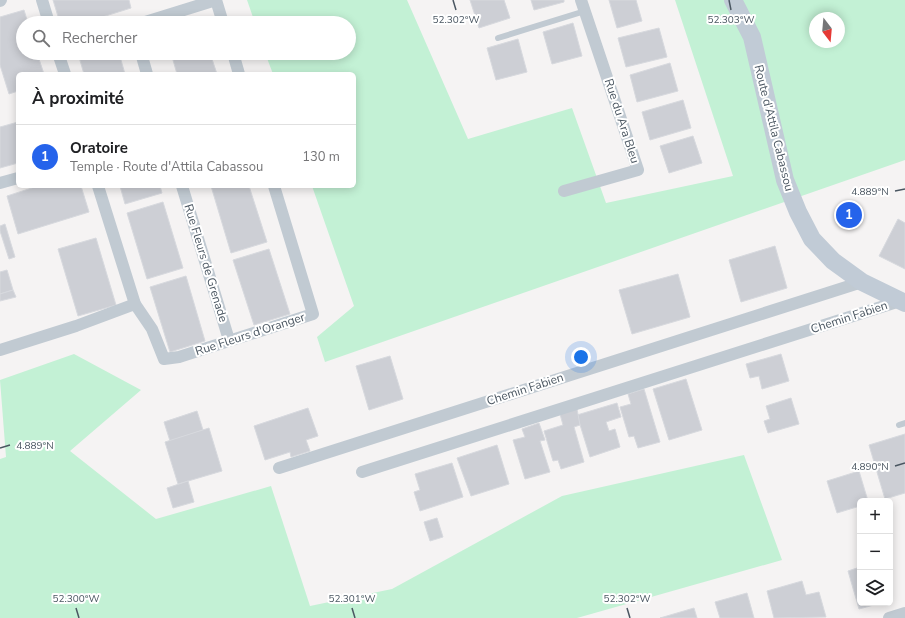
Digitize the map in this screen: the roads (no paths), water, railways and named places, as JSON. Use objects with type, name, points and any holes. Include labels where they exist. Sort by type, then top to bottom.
[{"type":"main road","name":"Route d'Attila Cabassou","points":[[733,0],[752,37],[785,180],[798,212],[812,239],[833,261],[862,282],[903,302]]},
{"type":"street","points":[[42,0],[47,16]]},
{"type":"street","points":[[165,16],[216,0],[221,16]]},
{"type":"street","name":"Rue du Ara Bleu","points":[[564,191],[638,170],[583,5]]},
{"type":"street","points":[[60,60],[64,72]]},
{"type":"street","points":[[143,60],[146,72]]},
{"type":"street","points":[[235,60],[238,72]]},
{"type":"street","points":[[0,183],[16,179]]},
{"type":"street","points":[[0,350],[76,326],[135,304],[99,188]]},
{"type":"street","name":"Rue Fleurs de Grenade","points":[[183,188],[229,340]]},
{"type":"street","name":"Rue Fleurs d'Oranger","points":[[135,304],[152,329],[164,358],[179,356],[313,314],[275,188]]},
{"type":"street","name":"Chemin Fabien","points":[[279,468],[862,282]]},
{"type":"street","name":"Chemin Fabien","points":[[362,472],[903,302]]},
{"type":"street","points":[[889,618],[905,613]]},
{"type":"lane","points":[[498,38],[583,5]]},
{"type":"place","name":"Oratoire","points":[[849,215]]}]
